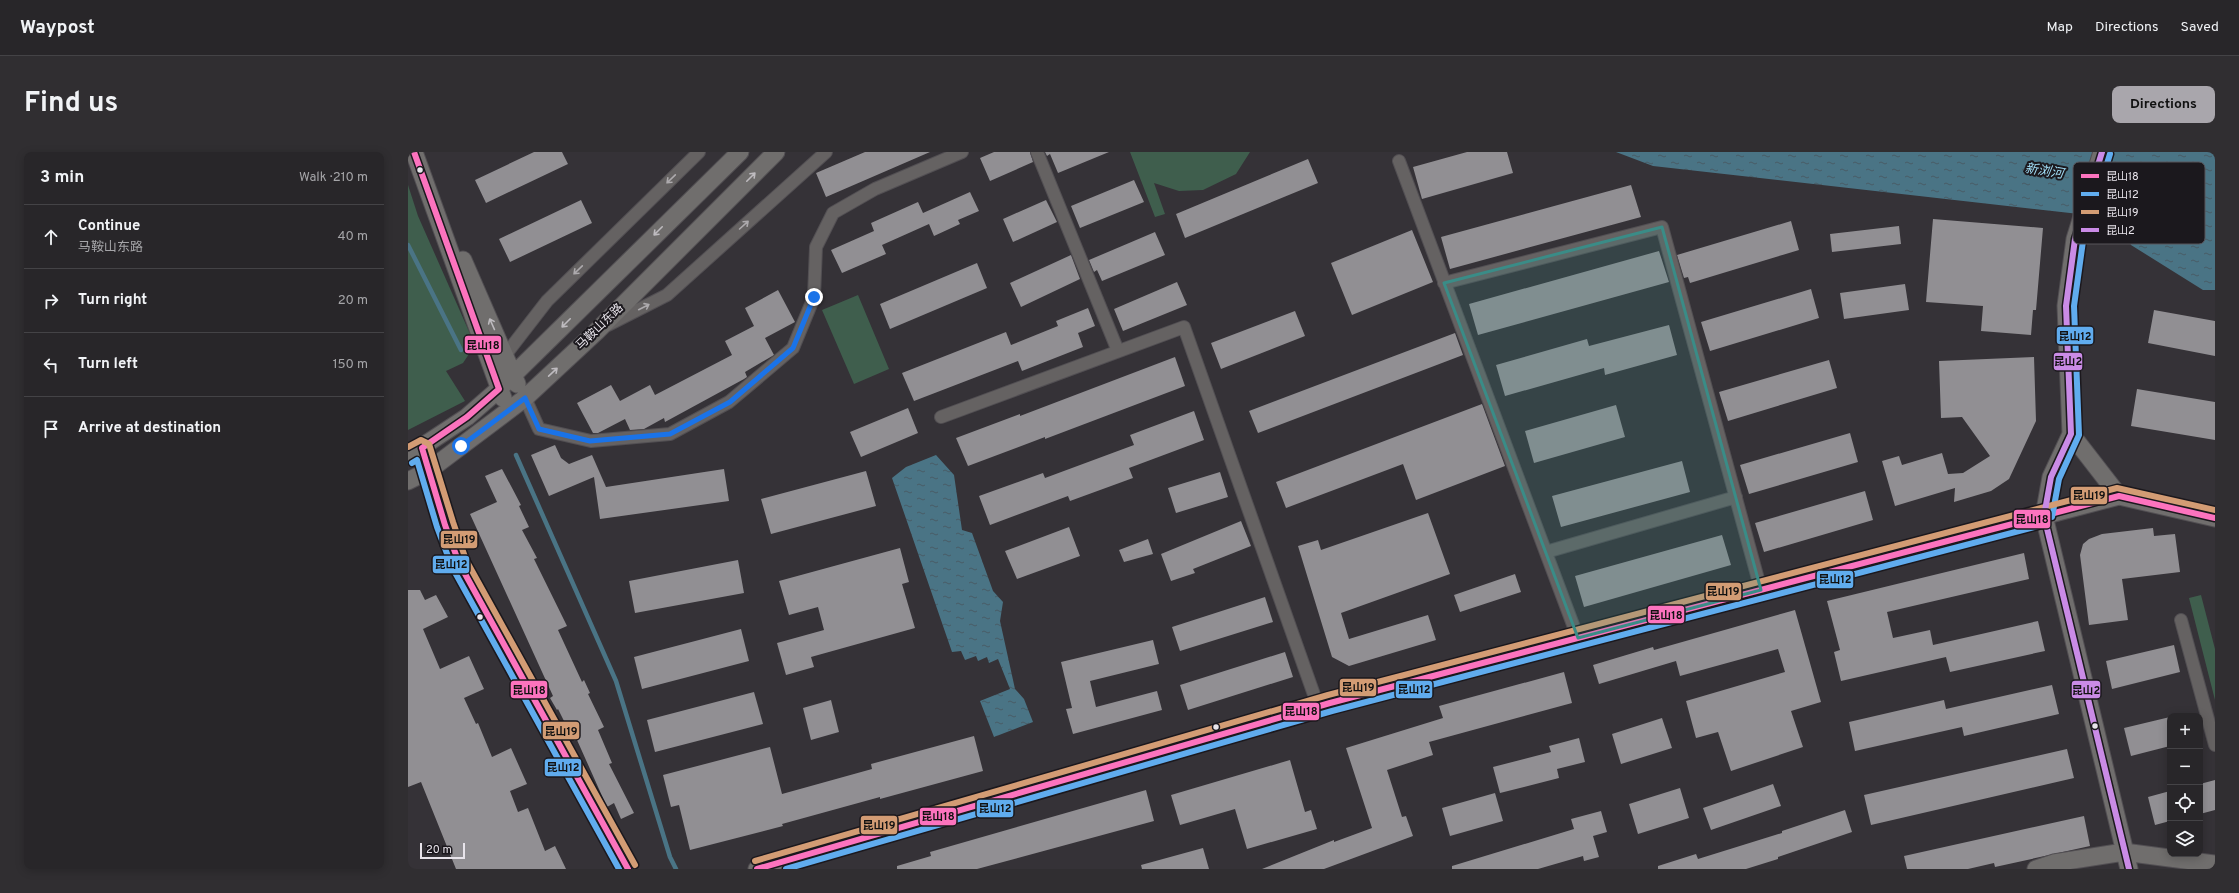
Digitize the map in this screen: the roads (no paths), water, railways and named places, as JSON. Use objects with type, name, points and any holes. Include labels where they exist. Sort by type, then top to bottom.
[{"type":"street","points":[[414,152],[498,389],[508,410]]},
{"type":"street","points":[[423,152],[464,262],[506,354],[513,376],[539,429],[590,441],[670,434],[730,402],[793,348],[814,297],[816,247],[833,213],[875,189],[962,152]]},
{"type":"street","points":[[506,354],[547,300],[699,152]]},
{"type":"street","points":[[628,869],[459,563],[428,471],[415,452],[466,417],[513,376],[685,204],[740,152]]},
{"type":"street","name":"马鞍山东路","points":[[408,481],[428,471],[525,398],[597,331],[776,152]]},
{"type":"street","points":[[597,331],[667,295],[826,152]]},
{"type":"street","points":[[1036,152],[1118,351]]},
{"type":"street","points":[[2099,162],[2102,152]]},
{"type":"street","points":[[1398,161],[1578,638]]},
{"type":"street","points":[[1444,283],[1662,227],[1761,590]]},
{"type":"street","points":[[2074,244],[2066,306],[2071,434],[2051,478],[2044,516],[2129,869]]},
{"type":"street","points":[[941,417],[1184,326],[1318,706]]},
{"type":"street","points":[[2071,434],[2119,496]]},
{"type":"street","points":[[757,869],[1318,706],[2119,496],[2215,518]]},
{"type":"street","points":[[1546,552],[1736,497]]},
{"type":"street","points":[[2181,620],[2215,745]]},
{"type":"street","points":[[2036,869],[2054,863],[2124,852],[2215,864]]},
{"type":"water","name":"新浏河","points":[[1616,152],[2215,152],[2215,290],[2203,290],[2130,244],[2205,244],[2205,162],[2073,162],[2073,213],[1653,166]]},
{"type":"water","points":[[936,455],[954,475],[962,530],[972,533],[993,591],[1003,602],[1000,621],[1015,689],[1024,699],[1033,722],[994,737],[980,701],[1010,689],[998,659],[989,663],[987,657],[978,661],[976,656],[965,660],[961,651],[952,652],[892,478],[906,467]]},
{"type":"waterway","points":[[408,245],[461,350]]},
{"type":"waterway","points":[[516,455],[616,681],[670,857],[676,869]]}]
